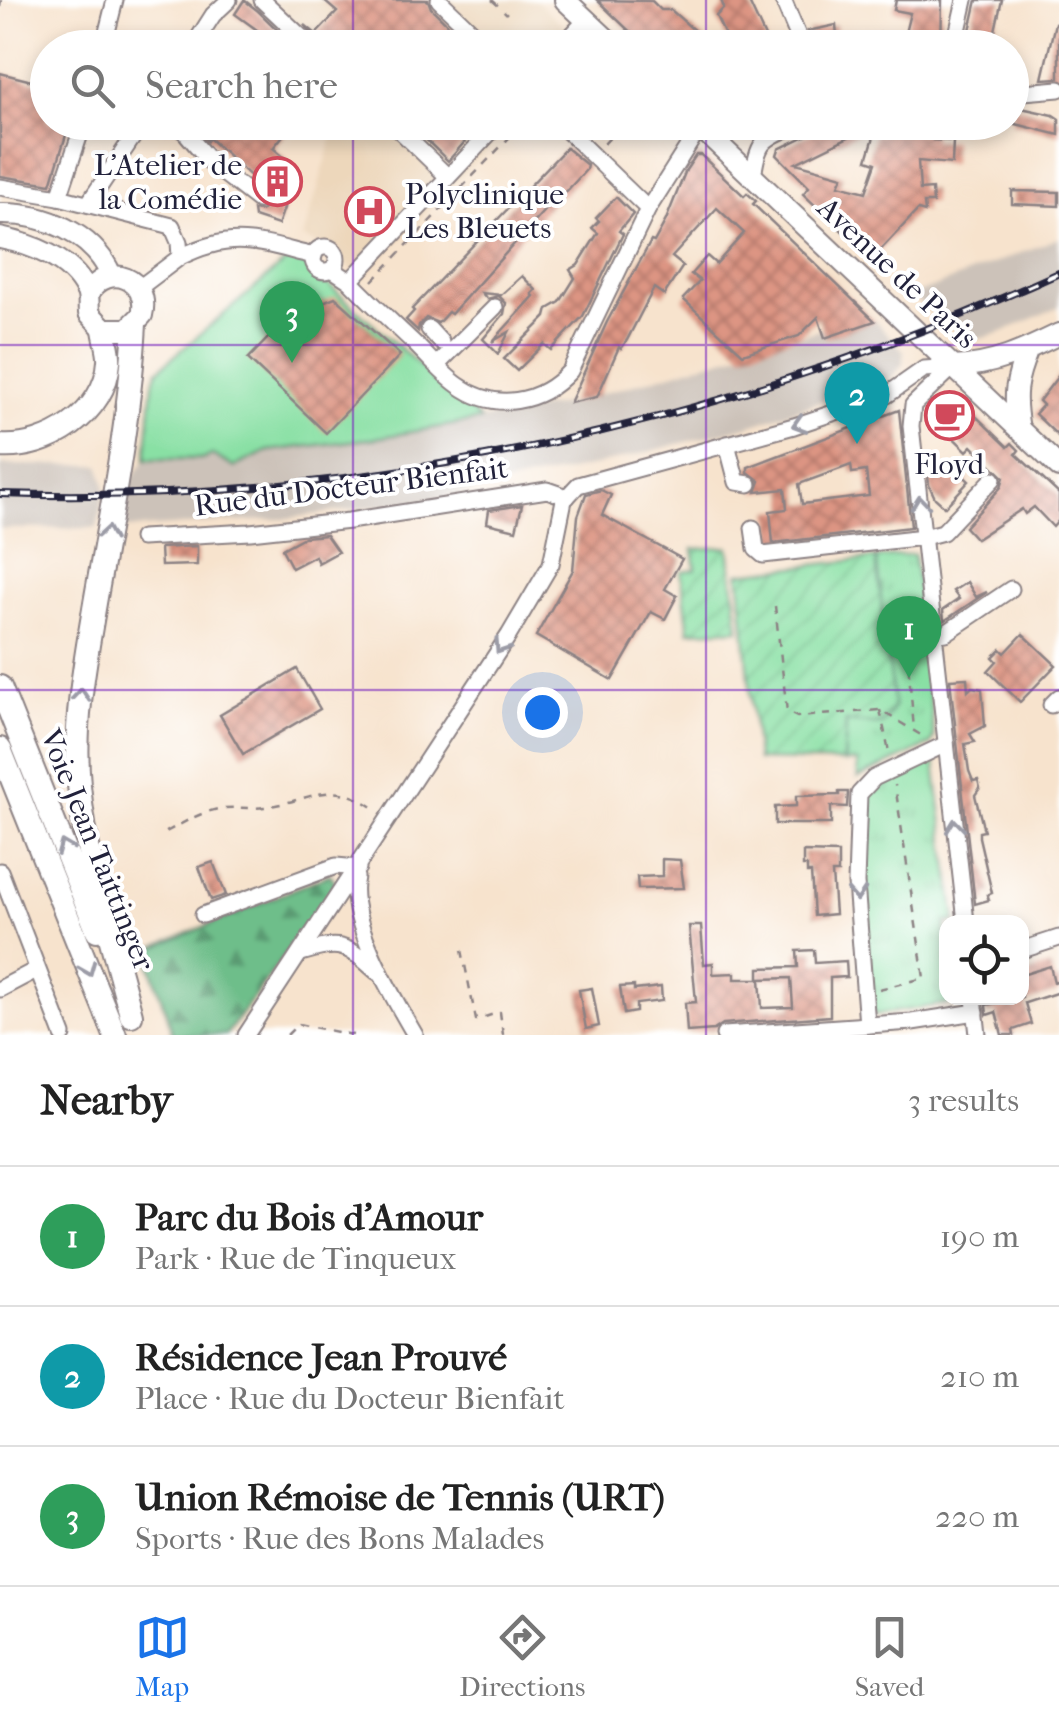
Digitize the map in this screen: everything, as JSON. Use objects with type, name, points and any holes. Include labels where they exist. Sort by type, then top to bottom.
[{"type":"highway","points":[[135,324],[130,396],[80,690],[78,746],[79,785],[92,862],[135,1025]]},
{"type":"highway","points":[[0,446],[21,446],[52,437],[90,407],[109,361],[104,329]]},
{"type":"highway","name":"Voie Jean Taittinger","points":[[0,687],[135,1025]]},
{"type":"highway","name":"Voie Jean Taittinger","points":[[0,749],[114,1035]]},
{"type":"main road","points":[[566,0],[597,30]]},
{"type":"main road","name":"Avenue de Paris","points":[[713,140],[1059,467]]},
{"type":"main road","points":[[0,214],[56,224],[86,240],[104,260],[111,275]]},
{"type":"main road","points":[[0,238],[24,242],[48,255],[74,272],[89,294]]},
{"type":"main road","points":[[111,275],[133,281],[139,288],[144,306],[135,324],[120,332],[104,329],[88,312],[89,294],[99,280],[111,275]]},
{"type":"main road","points":[[953,367],[980,366],[1059,334]]},
{"type":"main road","points":[[1019,429],[1014,404],[1016,376],[1028,349]]},
{"type":"street","points":[[108,30],[116,0]]},
{"type":"street","points":[[204,30],[229,0]]},
{"type":"street","points":[[262,0],[294,30]]},
{"type":"street","points":[[783,0],[796,30]]},
{"type":"street","points":[[954,30],[965,0]]},
{"type":"street","points":[[443,1],[471,30]]},
{"type":"street","points":[[577,30],[586,20]]},
{"type":"street","points":[[1029,91],[1059,88]]},
{"type":"street","points":[[60,197],[78,140]]},
{"type":"street","points":[[88,204],[131,140]]},
{"type":"street","points":[[191,140],[214,166],[258,200]]},
{"type":"street","points":[[410,140],[448,177]]},
{"type":"street","points":[[306,283],[336,274],[448,177],[483,140]]},
{"type":"street","points":[[579,140],[648,208]]},
{"type":"street","points":[[139,288],[180,257],[207,244],[237,239],[336,274],[458,385],[488,400],[514,402],[541,394],[570,371],[648,208],[688,140]]},
{"type":"street","points":[[753,178],[757,150],[765,140]]},
{"type":"street","points":[[0,187],[60,197],[172,226],[180,242],[180,257]]},
{"type":"street","points":[[436,364],[495,307]]},
{"type":"street","points":[[429,329],[441,342]]},
{"type":"street","points":[[953,367],[914,405],[911,426],[934,635],[941,746],[965,915]]},
{"type":"street","name":"Rue du Docteur Bienfait","points":[[141,538],[250,532],[547,490],[572,491],[794,426],[890,393],[924,369],[953,367]]},
{"type":"street","points":[[890,393],[900,394],[914,405]]},
{"type":"street","points":[[727,444],[737,482],[749,484]]},
{"type":"street","points":[[753,528],[756,549],[764,555],[924,537],[943,532],[993,479]]},
{"type":"street","points":[[246,1035],[510,635],[552,564],[572,491]]},
{"type":"street","points":[[934,635],[944,634],[1010,590]]},
{"type":"street","points":[[867,1025],[855,855],[859,794],[874,778],[941,746]]},
{"type":"street","points":[[203,915],[336,866],[358,868]]},
{"type":"street","points":[[358,868],[352,894],[381,976],[414,1035]]},
{"type":"street","points":[[0,871],[63,1035]]},
{"type":"street","points":[[1029,948],[1059,938]]},
{"type":"street","points":[[301,953],[330,944],[351,949],[381,976]]},
{"type":"street","points":[[0,989],[36,970]]},
{"type":"street","points":[[724,1035],[821,1032],[867,1025],[907,1029],[976,1016]]},
{"type":"path","points":[[0,6],[2,0]]},
{"type":"path","points":[[492,0],[507,14]]},
{"type":"path","points":[[336,274],[502,140]]},
{"type":"path","points":[[603,160],[614,140]]},
{"type":"path","points":[[774,606],[788,712],[797,718],[880,710],[941,746]]},
{"type":"path","points":[[906,651],[914,731]]},
{"type":"path","points":[[864,992],[924,978],[893,769],[880,710]]},
{"type":"path","points":[[166,832],[202,813],[225,808],[264,808],[322,792],[345,792],[390,819]]},
{"type":"path","points":[[462,950],[476,1020],[500,1012],[502,1035]]},
{"type":"path","points":[[287,1035],[298,1024],[353,1035]]},
{"type":"shaded area","points":[[244,0],[536,0],[568,30],[281,30]]},
{"type":"shaded area","name":"Polyclinique Les Bleuets","points":[[332,140],[496,140],[363,279],[334,254],[303,238]]},
{"type":"shaded area","points":[[1059,238],[1059,307],[1000,333],[970,341],[911,296]]},
{"type":"shaded area","points":[[875,321],[904,351],[903,363],[894,376],[748,426],[589,467],[438,498],[283,519],[125,529],[126,487],[146,459],[212,455],[234,467],[268,451],[376,438],[570,403],[822,329]]},
{"type":"shaded area","points":[[0,465],[100,465],[105,488],[97,528],[0,529]]},
{"type":"green space","points":[[291,257],[302,261],[481,420],[268,451],[234,467],[212,455],[204,459],[146,459],[153,383],[158,370]]},
{"type":"green space","points":[[729,547],[739,629],[689,631],[681,571],[696,569],[693,549]]},
{"type":"green space","points":[[914,554],[934,737],[930,745],[858,778],[857,762],[844,762],[846,721],[893,707],[876,558]]},
{"type":"green space","points":[[876,558],[894,707],[882,725],[846,722],[844,762],[757,760],[739,573]]},
{"type":"green space","points":[[934,757],[955,915],[939,915],[940,1005],[874,1015],[862,934],[862,799],[882,780]]},
{"type":"green space","points":[[330,874],[337,885],[226,1035],[173,1035],[146,951]]},
{"type":"building","points":[[244,0],[278,30],[257,30],[235,14]]},
{"type":"building","points":[[323,0],[428,0],[454,30],[320,30],[337,12]]},
{"type":"building","points":[[597,0],[652,1],[661,10],[671,10],[694,30],[628,30]]},
{"type":"building","points":[[721,0],[748,0],[762,30],[723,30],[716,16],[724,8]]},
{"type":"building","points":[[896,0],[942,0],[941,30],[906,30],[910,13],[894,10]]},
{"type":"building","points":[[977,0],[1002,0],[995,30],[970,30]]},
{"type":"building","points":[[1055,23],[1059,24],[1059,78],[1042,79]]},
{"type":"building","points":[[0,73],[30,80],[30,140],[64,140],[51,184],[0,176]]},
{"type":"building","points":[[1029,110],[1059,119],[1059,135],[1029,127]]},
{"type":"building","name":"L'Atelier de la Comédie","points":[[211,140],[279,140],[273,148],[298,169],[278,225],[254,217],[253,210],[261,211],[267,206],[268,192]]},
{"type":"building","points":[[426,140],[466,140],[448,161]]},
{"type":"building","points":[[797,140],[843,140],[796,163],[843,176],[839,185],[866,192],[876,163],[867,160],[873,140],[953,141],[952,164],[918,161],[920,190],[932,189],[933,203],[924,203],[925,212],[918,210],[872,259],[803,194],[809,187],[777,155],[779,149]]},
{"type":"building","points":[[566,148],[587,165],[586,170],[562,196],[560,193],[451,314],[448,312],[438,323],[426,318],[418,331],[406,320],[412,309]]},
{"type":"building","points":[[696,155],[701,155],[744,196],[747,193],[756,201],[753,204],[875,321],[825,338],[818,317],[799,336],[743,354],[683,299],[700,281],[691,274],[707,256],[716,264],[744,233],[717,208],[672,257],[683,266],[664,295],[654,288],[627,340],[619,347],[597,397],[570,403],[607,322],[666,220]]},
{"type":"building","points":[[1012,191],[1059,192],[1059,206],[1012,204]]},
{"type":"building","points":[[616,197],[633,214],[619,231],[623,234],[583,316],[551,350],[544,344],[517,371],[504,359],[546,317],[548,309],[560,302],[575,278],[570,270],[578,265],[598,233],[592,228],[599,221],[596,218]]},
{"type":"building","points":[[522,276],[536,290],[492,342],[509,332],[498,354],[483,339],[504,314],[506,303],[499,296],[487,299],[482,293],[501,295]]},
{"type":"building","points":[[335,297],[400,355],[326,433],[248,359],[298,307],[301,311]]},
{"type":"building","points":[[1059,375],[1059,437],[1035,414],[1043,405],[1039,401]]},
{"type":"building","points":[[955,396],[1008,447],[1012,443],[1019,450],[1016,454],[1059,494],[1059,520],[1053,527],[1034,507],[1025,514],[1022,509],[976,539],[965,527],[1001,487],[1004,477],[972,446],[967,451],[933,418]]},
{"type":"building","points":[[899,410],[911,527],[773,543],[770,511],[787,509],[785,489],[756,492],[760,481],[748,472],[748,467]],"holes":[[[851,465],[852,473],[866,471],[869,496],[802,504],[799,484]]]},
{"type":"building","points":[[936,458],[948,471],[953,466],[969,481],[945,507],[929,485],[927,467]]},
{"type":"building","points":[[601,490],[611,495],[602,515],[682,559],[665,589],[677,596],[665,619],[651,612],[612,680],[536,636],[573,570],[578,516],[586,494]]},
{"type":"building","points":[[522,505],[516,530],[487,523],[489,510]]},
{"type":"building","points":[[326,535],[338,552],[318,563],[315,556],[292,568],[282,549],[304,537]]},
{"type":"building","points":[[197,546],[197,565],[161,566],[160,548]]},
{"type":"building","points":[[967,582],[976,597],[987,592],[944,621],[943,610],[959,599],[953,591]]},
{"type":"building","points":[[1023,634],[1056,665],[1020,702],[988,671],[997,661],[993,657],[1001,649],[1005,653]]},
{"type":"building","points":[[297,669],[320,709],[243,754],[220,715]]},
{"type":"building","points":[[967,678],[968,691],[972,687],[982,689],[985,726],[970,734],[975,742],[965,744],[969,771],[980,788],[975,795],[984,831],[979,832],[979,837],[992,893],[987,895],[989,900],[975,904],[950,679]]},
{"type":"building","points":[[848,792],[847,807],[831,806],[831,824],[775,824],[775,807],[796,806],[796,796]]},
{"type":"building","points":[[803,852],[838,853],[838,873],[832,873],[835,914],[814,916],[811,873],[803,866]]},
{"type":"building","points":[[662,859],[680,860],[684,888],[638,889],[637,877],[662,876]]},
{"type":"building","points":[[213,862],[226,895],[211,900],[199,867]]},
{"type":"building","points":[[689,926],[701,926],[704,964],[713,963],[713,974],[735,973],[735,979],[759,979],[759,968],[798,967],[797,951],[814,950],[815,963],[846,961],[847,977],[830,978],[830,1016],[723,1024],[714,1030],[687,1032],[685,1003],[696,1002]],"holes":[[[791,978],[793,1007],[762,1008],[760,979]]]},
{"type":"building","points":[[1050,966],[1054,982],[1059,980],[1059,992],[1029,1002],[1029,973]]},
{"type":"building","points":[[634,986],[634,990],[661,987],[662,1001],[636,1004],[636,1012],[624,1014],[620,987]]},
{"type":"building","points":[[592,988],[599,1026],[586,1029],[579,990]]},
{"type":"building","points":[[986,1005],[1026,1005],[1031,1024],[1013,1030],[1014,1035],[1002,1035],[996,1012],[987,1015]]},
{"type":"railway","points":[[0,494],[137,494],[273,486],[408,469],[542,445],[675,412],[805,373],[933,326],[1059,273]]},
{"type":"place","name":"L'Atelier de la Comédie","points":[[277,182]]},
{"type":"place","name":"Polyclinique Les Bleuets","points":[[370,211]]},
{"type":"place","name":"Union Rémoise de Tennis (URT)","points":[[292,363]]},
{"type":"place","name":"Floyd","points":[[949,415]]},
{"type":"place","name":"Résidence Jean Prouvé","points":[[857,444]]},
{"type":"place","name":"Parc du Bois d'Amour","points":[[909,678]]}]
